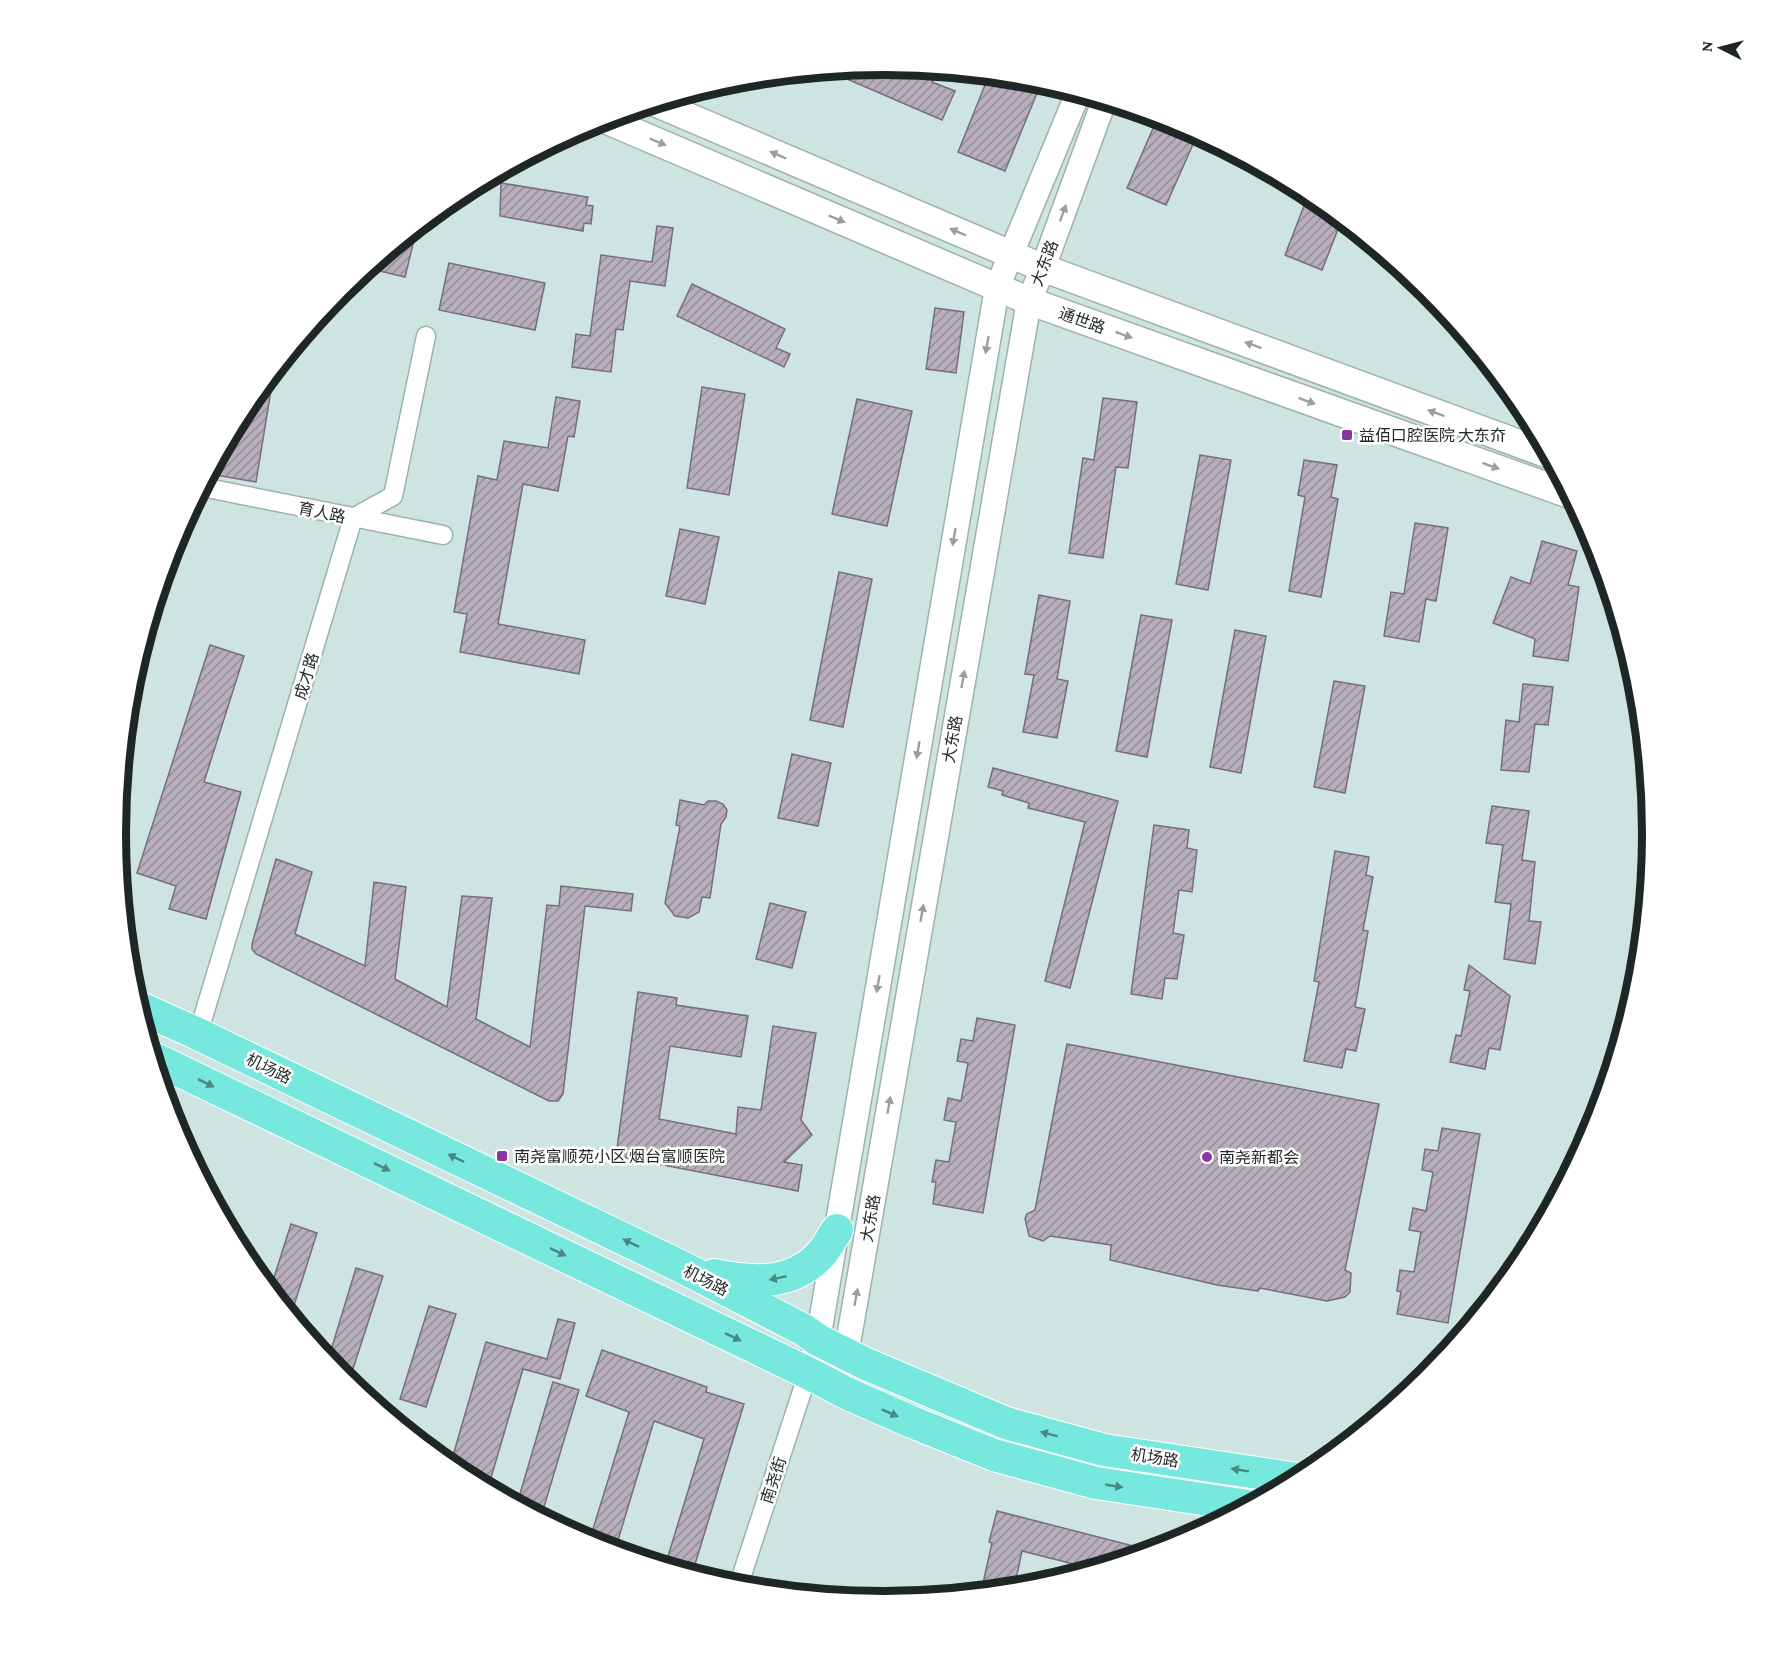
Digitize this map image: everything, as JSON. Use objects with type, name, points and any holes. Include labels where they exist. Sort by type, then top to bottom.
[{"type":"highway","name":"机场路","points":[[148,1011],[684,1268],[804,1330],[846,1355],[1006,1423],[1104,1450],[1283,1477]]},
{"type":"highway","name":"机场路","points":[[162,1063],[912,1422],[994,1455],[1096,1483],[1236,1504]]},
{"type":"highway","points":[[684,1268],[730,1278],[758,1281],[780,1280],[802,1269],[822,1253],[837,1230]]},
{"type":"main road","points":[[666,107],[1043,268],[1539,451]]},
{"type":"main road","name":"通世路","points":[[617,124],[1029,301],[1560,491]]},
{"type":"street","name":"大东路","points":[[808,1373],[818,1340],[997,288],[1075,100]]},
{"type":"street","name":"大东路","points":[[837,1388],[846,1355],[1029,301],[1101,107]]},
{"type":"street","points":[[353,518],[393,496],[426,336]]},
{"type":"street","name":"育人路","points":[[210,489],[443,535]]},
{"type":"street","name":"成才路","points":[[198,1034],[353,518]]},
{"type":"street","name":"南尧街","points":[[741,1577],[808,1373]]},
{"type":"building","points":[[884,75],[934,77],[932,82],[955,91],[942,120],[842,77]]},
{"type":"building","points":[[986,82],[1038,91],[1005,171],[958,152]]},
{"type":"building","points":[[1154,125],[1194,142],[1166,205],[1127,188]]},
{"type":"building","points":[[501,183],[588,197],[586,205],[593,206],[591,224],[584,223],[583,231],[500,216]]},
{"type":"building","points":[[1305,203],[1339,227],[1322,270],[1285,255]]},
{"type":"building","points":[[657,226],[673,228],[665,286],[630,281],[623,330],[616,329],[611,372],[572,367],[576,334],[590,336],[601,255],[652,262]]},
{"type":"building","points":[[414,239],[405,277],[377,270]]},
{"type":"building","points":[[449,263],[545,283],[535,330],[439,310]]},
{"type":"building","points":[[692,284],[785,329],[776,348],[790,354],[784,367],[677,316]]},
{"type":"building","points":[[935,308],[964,312],[956,373],[926,369]]},
{"type":"building","points":[[702,387],[745,394],[729,495],[687,488]]},
{"type":"building","points":[[271,388],[256,482],[217,475],[254,412]]},
{"type":"building","points":[[556,397],[580,401],[574,437],[568,436],[558,491],[523,484],[498,624],[585,640],[579,674],[460,652],[467,614],[454,612],[478,476],[497,480],[504,441],[548,448]]},
{"type":"building","points":[[1103,398],[1137,402],[1128,468],[1116,467],[1103,558],[1069,553],[1083,458],[1094,460]]},
{"type":"building","points":[[857,399],[912,411],[887,526],[832,514]]},
{"type":"building","points":[[1200,455],[1231,460],[1208,590],[1176,584]]},
{"type":"building","points":[[1304,460],[1337,465],[1331,497],[1338,499],[1321,597],[1289,591],[1305,497],[1298,495]]},
{"type":"building","points":[[1415,523],[1448,528],[1436,601],[1426,599],[1419,642],[1384,636],[1391,592],[1404,594]]},
{"type":"building","points":[[680,529],[719,537],[705,604],[666,596]]},
{"type":"building","points":[[1542,541],[1577,551],[1568,585],[1579,587],[1568,661],[1533,656],[1535,639],[1493,623],[1511,577],[1530,584]]},
{"type":"building","points":[[839,572],[872,579],[843,727],[810,720]]},
{"type":"building","points":[[1039,595],[1070,601],[1057,679],[1068,681],[1057,738],[1023,732],[1034,675],[1025,674]]},
{"type":"building","points":[[1141,615],[1172,620],[1147,757],[1116,751]]},
{"type":"building","points":[[1235,630],[1266,636],[1241,773],[1210,767]]},
{"type":"building","points":[[210,645],[244,656],[204,782],[241,792],[206,919],[169,909],[176,886],[137,873]]},
{"type":"building","points":[[1334,681],[1365,686],[1345,793],[1314,787]]},
{"type":"building","points":[[1523,684],[1553,687],[1548,725],[1535,724],[1529,772],[1501,770],[1506,720],[1519,722]]},
{"type":"building","points":[[792,754],[831,763],[818,826],[778,818]]},
{"type":"building","points":[[993,768],[1118,801],[1070,988],[1045,981],[1085,822],[1028,808],[1029,803],[1002,795],[1003,791],[988,787]]},
{"type":"building","points":[[680,800],[704,805],[708,801],[716,801],[723,804],[727,810],[726,817],[721,824],[710,898],[702,897],[699,912],[688,918],[675,916],[665,903],[680,826],[676,825]]},
{"type":"building","points":[[1492,806],[1529,811],[1522,860],[1535,862],[1529,921],[1541,922],[1535,964],[1504,959],[1511,904],[1495,902],[1503,845],[1486,843]]},
{"type":"building","points":[[1154,825],[1189,830],[1187,848],[1197,850],[1192,892],[1179,890],[1173,933],[1184,935],[1177,979],[1165,978],[1162,999],[1131,994]]},
{"type":"building","points":[[1335,851],[1369,857],[1366,875],[1373,877],[1363,930],[1368,931],[1355,1007],[1365,1009],[1356,1051],[1346,1049],[1342,1068],[1304,1061],[1319,982],[1314,981]]},
{"type":"building","points":[[276,859],[312,872],[295,934],[365,966],[374,882],[406,887],[395,979],[447,1007],[462,896],[492,898],[476,1019],[530,1047],[547,905],[559,906],[561,886],[633,894],[631,911],[585,906],[563,1094],[558,1101],[549,1101],[256,954],[252,949],[252,944]]},
{"type":"building","points":[[770,903],[806,912],[792,968],[756,959]]},
{"type":"building","points":[[1469,965],[1510,996],[1500,1050],[1489,1048],[1485,1069],[1450,1062],[1456,1035],[1461,1036],[1470,991],[1464,990]]},
{"type":"building","points":[[638,992],[677,998],[676,1005],[748,1016],[741,1057],[670,1046],[659,1119],[736,1134],[738,1107],[761,1110],[773,1026],[816,1033],[801,1120],[812,1135],[784,1162],[802,1165],[798,1191],[616,1156]]},
{"type":"building","points":[[977,1018],[1015,1025],[983,1213],[933,1204],[936,1182],[932,1182],[936,1160],[949,1162],[956,1122],[944,1120],[948,1098],[961,1101],[968,1063],[957,1061],[961,1039],[973,1041]]},
{"type":"building","name":"南尧新都会","points":[[1067,1044],[1379,1104],[1345,1270],[1351,1273],[1350,1292],[1345,1297],[1327,1301],[1260,1288],[1258,1291],[1217,1285],[1110,1260],[1111,1245],[1050,1236],[1043,1241],[1029,1236],[1025,1218],[1027,1214],[1035,1210]]},
{"type":"building","points":[[1442,1128],[1480,1134],[1448,1323],[1397,1314],[1401,1292],[1397,1291],[1400,1270],[1414,1272],[1421,1232],[1409,1230],[1413,1208],[1426,1211],[1433,1172],[1422,1170],[1425,1149],[1438,1151]]},
{"type":"building","points":[[291,1224],[317,1233],[294,1307],[273,1280]]},
{"type":"building","points":[[356,1268],[383,1276],[353,1369],[347,1367],[331,1350]]},
{"type":"building","points":[[429,1306],[456,1314],[426,1407],[400,1399]]},
{"type":"building","points":[[558,1319],[575,1323],[560,1379],[523,1369],[490,1480],[453,1456],[486,1342],[547,1359]]},
{"type":"building","points":[[602,1350],[707,1387],[706,1392],[744,1404],[694,1566],[667,1559],[704,1439],[654,1421],[617,1542],[592,1532],[629,1412],[586,1396]]},
{"type":"building","points":[[553,1382],[579,1390],[543,1510],[519,1497]]},
{"type":"building","points":[[997,1511],[1138,1547],[1079,1565],[1022,1551],[1016,1579],[983,1585],[992,1543],[989,1542]]},
{"type":"place","name":"益佰口腔医院 大东夼","points":[[1347,435]]},
{"type":"place","name":"南尧富顺苑小区 烟台富顺医院","points":[[502,1156]]},
{"type":"place","name":"南尧新都会","points":[[1207,1157]]}]
